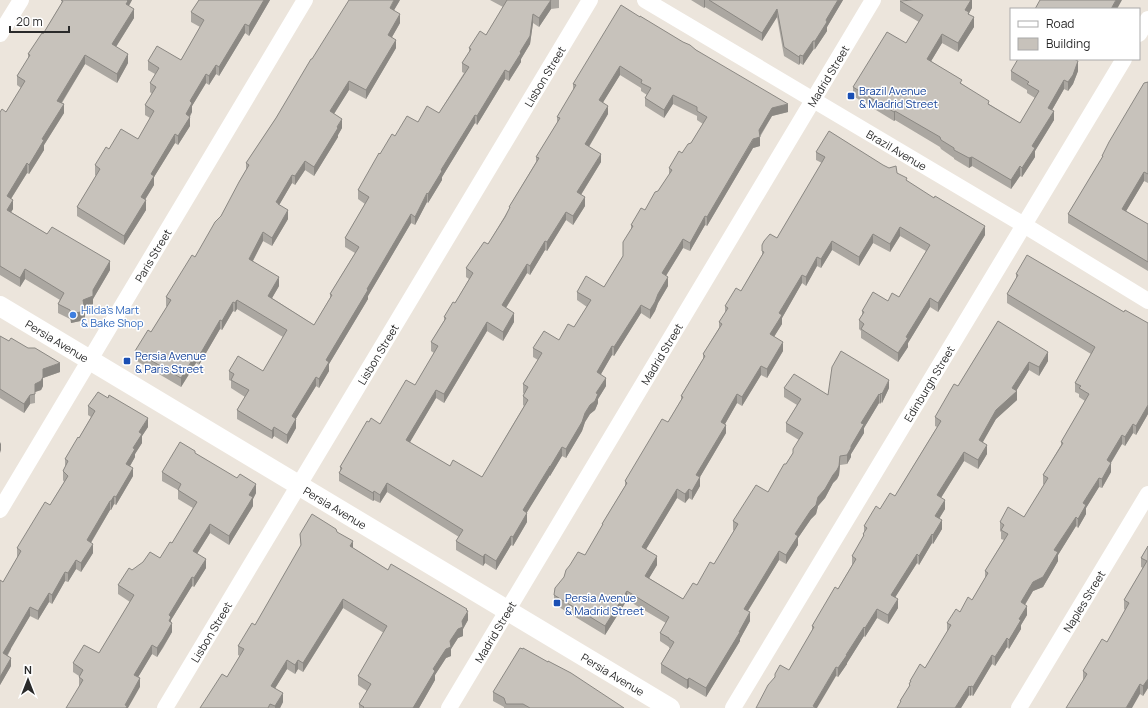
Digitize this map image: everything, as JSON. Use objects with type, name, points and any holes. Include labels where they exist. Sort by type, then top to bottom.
[{"type":"street","points":[[0,34],[20,0]]},
{"type":"street","name":"Paris Street","points":[[0,510],[305,0]]},
{"type":"street","name":"Lisbon Street","points":[[165,708],[590,0]]},
{"type":"street","name":"Brazil Avenue","points":[[645,0],[1148,301]]},
{"type":"street","name":"Madrid Street","points":[[449,708],[873,0]]},
{"type":"street","points":[[1140,32],[1148,19]]},
{"type":"street","name":"Edinburgh Street","points":[[732,708],[1123,60]]},
{"type":"street","name":"Persia Avenue","points":[[0,306],[670,708]]},
{"type":"street","name":"Naples Street","points":[[1019,708],[1148,494]]},
{"type":"building","points":[[61,0],[127,0],[128,1],[126,4],[134,9],[112,44],[128,54],[117,74],[85,55],[57,101],[64,104],[42,139],[44,140],[29,165],[27,163],[7,196],[13,200],[7,210],[47,234],[52,227],[110,261],[93,290],[93,296],[83,300],[85,311],[71,314],[70,310],[58,304],[64,293],[25,269],[20,278],[0,266],[0,112],[2,109],[6,112],[25,81],[17,76],[30,55],[28,54],[42,33],[43,34],[63,1]]},
{"type":"building","points":[[199,0],[264,0],[249,26],[245,24],[219,67],[216,65],[209,76],[206,74],[190,101],[192,103],[186,114],[190,117],[178,136],[175,134],[151,174],[154,176],[141,197],[146,200],[124,236],[77,207],[100,169],[95,165],[106,147],[109,149],[121,129],[138,139],[154,111],[145,105],[156,87],[150,83],[159,68],[148,61],[157,46],[181,60],[204,20],[191,12]]},
{"type":"building","points":[[349,0],[394,0],[390,8],[400,14],[388,35],[396,40],[366,90],[349,81],[330,111],[342,119],[337,127],[338,128],[314,167],[305,161],[295,176],[292,175],[276,202],[288,210],[272,238],[263,232],[249,259],[279,277],[268,296],[314,325],[332,295],[330,294],[359,247],[345,238],[369,197],[358,190],[379,153],[380,154],[392,134],[395,136],[407,116],[418,122],[427,106],[439,113],[469,67],[462,63],[471,49],[469,48],[480,31],[486,35],[507,0],[551,0],[539,18],[533,14],[530,36],[520,52],[521,53],[509,72],[505,70],[477,116],[475,115],[428,194],[427,193],[415,217],[411,214],[326,360],[329,362],[319,379],[316,377],[292,416],[296,419],[287,435],[274,427],[272,431],[237,410],[249,390],[231,380],[234,374],[229,371],[238,356],[263,371],[287,330],[237,300],[235,303],[233,302],[222,321],[220,320],[199,356],[196,354],[181,378],[135,351],[148,330],[151,332],[171,300],[166,297],[192,255],[195,257],[215,222],[221,216],[249,165],[246,163],[276,118],[311,59]]},
{"type":"building","points":[[709,0],[838,0],[815,41],[813,41],[803,56],[800,55],[799,57],[784,47],[777,9],[762,33]]},
{"type":"building","points":[[971,0],[965,10],[969,12],[968,14],[974,17],[958,43],[942,34],[927,59],[962,80],[960,83],[989,101],[988,104],[1020,123],[1039,91],[1027,84],[1029,82],[1011,71],[1017,60],[1078,61],[1073,75],[1068,82],[1064,80],[1048,108],[1054,111],[1032,146],[1035,148],[1022,168],[1020,166],[1011,180],[972,157],[969,158],[954,150],[954,148],[941,140],[940,137],[895,111],[894,112],[853,87],[887,32],[906,43],[923,15],[900,1]]},
{"type":"building","points":[[1040,0],[1116,0],[1112,8],[1036,8]]},
{"type":"building","points":[[621,5],[788,104],[772,108],[759,130],[760,137],[753,139],[690,243],[683,239],[662,273],[668,277],[650,310],[641,305],[614,347],[612,346],[597,372],[606,378],[596,393],[598,394],[595,401],[590,405],[585,413],[582,422],[566,449],[562,447],[550,466],[523,510],[527,513],[513,537],[511,536],[496,561],[485,554],[483,557],[456,541],[463,530],[387,483],[380,495],[374,491],[373,493],[339,473],[342,468],[340,467],[367,421],[369,422],[371,418],[380,424],[406,380],[415,385],[438,346],[431,342],[446,318],[444,317],[453,302],[455,303],[473,273],[466,268],[484,242],[488,244],[505,217],[509,207],[539,158],[536,157],[560,118],[557,117],[576,85],[573,84]],"holes":[[[620,66],[642,80],[641,83],[651,88],[645,98],[664,110],[673,95],[697,107],[697,111],[707,117],[691,143],[688,144],[682,153],[679,151],[669,168],[672,170],[658,191],[655,192],[645,210],[641,208],[631,225],[633,226],[623,242],[623,256],[604,287],[586,276],[577,292],[591,300],[574,327],[568,324],[559,340],[544,331],[533,348],[542,353],[523,384],[528,387],[523,396],[528,400],[482,477],[453,460],[450,466],[406,440],[436,390],[444,394],[487,322],[503,332],[514,313],[502,305],[527,264],[530,266],[545,241],[547,242],[566,212],[573,216],[585,197],[577,192],[601,154],[585,144],[608,106],[599,100]]]},
{"type":"building","points":[[1148,82],[1148,174],[1144,172],[1122,209],[1148,224],[1148,262],[1068,214],[1144,83]]},
{"type":"building","points":[[829,131],[883,165],[889,168],[896,166],[897,173],[907,178],[906,180],[934,198],[935,196],[985,226],[938,303],[930,298],[898,353],[861,329],[864,324],[859,320],[864,312],[862,311],[873,292],[888,301],[892,293],[899,297],[930,245],[900,227],[890,244],[873,234],[859,257],[832,241],[821,259],[817,257],[806,277],[802,275],[779,313],[782,315],[770,334],[783,342],[767,369],[761,366],[742,397],[737,394],[721,422],[726,425],[696,475],[700,477],[692,491],[689,489],[685,494],[677,489],[642,547],[657,556],[645,576],[683,599],[693,583],[697,585],[710,562],[714,564],[738,524],[733,521],[756,485],[768,492],[784,464],[786,464],[793,453],[793,449],[803,433],[786,423],[801,399],[784,388],[794,374],[828,395],[832,367],[841,351],[889,380],[882,394],[879,394],[861,423],[864,424],[847,455],[840,456],[837,470],[818,497],[816,505],[795,534],[798,536],[786,555],[779,551],[744,609],[750,612],[740,632],[706,688],[689,678],[687,680],[661,664],[674,642],[660,633],[669,617],[627,591],[605,626],[554,595],[555,588],[564,577],[566,570],[578,552],[585,555],[627,483],[625,481],[662,419],[668,422],[683,397],[681,396],[705,356],[703,354],[722,324],[719,322],[728,308],[725,306],[736,288],[741,291],[764,252],[762,251],[762,245],[764,241],[770,234],[777,238],[825,157],[816,152]]},
{"type":"building","points":[[1027,255],[1124,312],[1125,310],[1148,323],[1148,405],[1136,426],[1133,424],[1125,437],[1122,435],[1107,460],[1111,463],[1102,479],[1099,478],[1083,503],[1086,505],[1078,519],[1076,517],[1054,550],[1058,552],[1043,577],[1033,582],[1021,602],[1027,606],[1019,619],[1021,620],[1009,640],[1007,638],[995,657],[992,655],[973,687],[969,686],[955,708],[897,708],[920,664],[925,668],[951,625],[947,623],[956,609],[960,612],[968,597],[972,600],[988,573],[985,571],[1008,534],[1001,530],[1004,525],[1000,522],[1008,507],[1024,517],[1048,478],[1043,475],[1063,443],[1061,442],[1089,394],[1079,388],[1081,386],[1075,383],[1095,347],[1007,294]]},
{"type":"building","points":[[998,321],[1048,352],[1039,367],[1029,362],[1012,388],[1017,391],[996,410],[979,440],[987,445],[978,460],[964,452],[937,495],[945,500],[935,516],[942,520],[919,556],[917,554],[891,595],[898,599],[888,615],[877,609],[838,668],[836,667],[813,706],[815,708],[756,708],[768,685],[775,677],[780,665],[789,670],[814,627],[812,626],[835,587],[838,589],[856,559],[852,556],[867,528],[864,526],[876,506],[880,509],[890,493],[895,496],[941,421],[935,417],[954,384],[958,386]]},
{"type":"building","points":[[0,336],[9,341],[11,338],[28,348],[35,348],[60,363],[43,369],[43,377],[41,381],[35,384],[35,394],[30,395],[24,404],[0,389]]},
{"type":"building","points":[[98,392],[108,398],[109,395],[148,418],[139,432],[142,434],[133,448],[135,449],[126,464],[133,468],[116,497],[114,496],[110,501],[87,540],[93,544],[81,563],[76,560],[68,573],[65,572],[52,595],[49,593],[38,611],[30,607],[3,653],[11,658],[0,677],[0,580],[3,582],[21,551],[17,548],[45,502],[50,505],[68,476],[63,471],[68,461],[65,459],[95,411],[88,406]]},
{"type":"building","points":[[180,442],[195,451],[195,453],[237,478],[240,474],[256,484],[249,495],[253,497],[229,536],[210,524],[193,551],[206,559],[194,578],[192,577],[169,615],[171,617],[169,621],[172,623],[163,639],[157,648],[152,645],[134,675],[140,678],[125,705],[127,706],[126,708],[66,708],[83,680],[79,677],[83,670],[73,663],[84,645],[99,653],[134,595],[118,585],[129,568],[132,570],[143,562],[150,552],[160,558],[170,542],[172,543],[197,502],[178,490],[181,484],[162,472]]},
{"type":"building","points":[[312,514],[336,529],[337,532],[353,541],[350,546],[388,570],[391,564],[467,609],[466,610],[468,611],[462,621],[463,627],[458,629],[450,641],[451,647],[446,649],[433,669],[435,671],[413,708],[363,708],[364,707],[359,704],[371,684],[358,676],[387,626],[343,599],[303,663],[298,660],[295,665],[287,660],[271,686],[283,693],[275,706],[270,704],[268,708],[200,708],[222,674],[227,677],[244,649],[238,646],[252,623],[255,625],[301,545],[300,534]]},
{"type":"building","points":[[1148,546],[1148,679],[1143,686],[1140,684],[1126,708],[1066,708],[1087,674],[1083,671],[1102,639],[1107,642],[1129,603],[1124,600],[1147,561],[1141,558]]},
{"type":"building","points":[[520,648],[523,648],[571,673],[624,708],[530,708],[523,704],[506,704],[504,698],[493,692]]},
{"type":"place","name":"Brazil Avenue & Madrid Street","points":[[851,96]]},
{"type":"place","name":"Hilda's Mart & Bake Shop","points":[[73,315]]},
{"type":"place","name":"Persia Avenue & Paris Street","points":[[127,361]]},
{"type":"place","name":"Persia Avenue & Madrid Street","points":[[557,603]]}]
